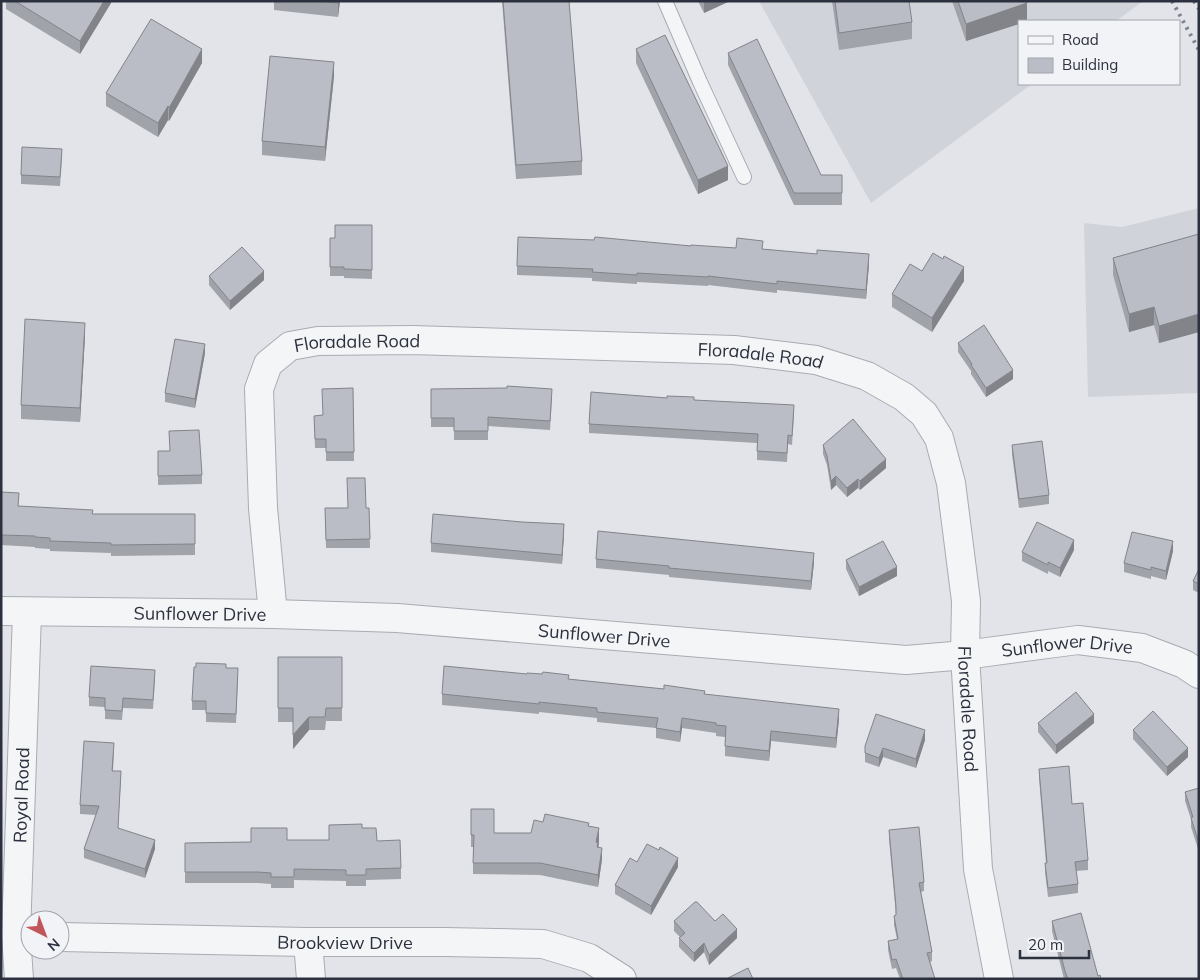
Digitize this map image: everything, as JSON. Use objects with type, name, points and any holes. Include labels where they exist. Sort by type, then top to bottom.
[{"type":"street","name":"Floradale Road","points":[[273,614],[263,508],[259,389],[268,364],[290,346],[318,341],[412,340],[734,350],[816,360],[867,376],[904,397],[924,414],[939,438],[951,483],[966,601],[965,655],[978,869],[999,979]]},
{"type":"street","name":"Sunflower Drive","points":[[14,612],[273,614],[397,618],[906,660],[965,655],[1078,640],[1142,648],[1184,664],[1199,674]]},
{"type":"street","name":"Royal Road","points":[[14,612],[22,910]]},
{"type":"street","name":"Brookview Drive","points":[[70,937],[543,944],[589,958],[622,979]]},
{"type":"street","points":[[308,942],[311,979]]},
{"type":"street","name":"Royal Road","points":[[19,979],[21,960]]},
{"type":"lane","points":[[666,1],[700,82],[744,177]]},
{"type":"shaded area","points":[[759,1],[1143,1],[1117,20],[1018,20],[1018,85],[1031,85],[871,203]]},
{"type":"shaded area","points":[[1199,208],[1199,393],[1088,397],[1084,223],[1122,227]]},
{"type":"building","points":[[15,1],[104,1],[80,41]]},
{"type":"building","points":[[319,1],[338,1],[338,3]]},
{"type":"building","points":[[503,1],[569,1],[582,161],[516,165]]},
{"type":"building","points":[[835,1],[909,1],[912,22],[839,33]]},
{"type":"building","points":[[958,1],[1026,1],[1027,3],[966,24]]},
{"type":"building","points":[[151,19],[202,49],[169,108],[168,106],[158,123],[106,93]]},
{"type":"building","points":[[665,35],[728,166],[698,180],[636,49]]},
{"type":"building","points":[[757,39],[821,175],[842,175],[842,193],[794,193],[728,53]]},
{"type":"building","points":[[270,56],[334,62],[325,147],[262,141]]},
{"type":"building","points":[[22,147],[62,149],[60,177],[21,175]]},
{"type":"building","points":[[335,225],[372,225],[372,270],[330,267],[330,238],[335,238]]},
{"type":"building","points":[[1199,234],[1199,314],[1159,326],[1154,307],[1129,314],[1113,258]]},
{"type":"building","points":[[518,237],[594,240],[595,237],[691,246],[736,248],[737,238],[763,241],[762,249],[817,254],[817,250],[869,254],[866,290],[777,281],[777,284],[708,276],[637,273],[637,275],[592,272],[593,269],[517,266]]},
{"type":"building","points":[[242,247],[264,271],[230,301],[209,276]]},
{"type":"building","points":[[933,253],[943,259],[944,256],[964,267],[932,318],[892,294],[910,264],[922,271]]},
{"type":"building","points":[[25,319],[85,323],[80,408],[21,405]]},
{"type":"building","points":[[984,325],[1013,370],[986,388],[958,343]]},
{"type":"building","points":[[175,339],[205,344],[195,399],[165,393]]},
{"type":"building","points":[[507,386],[552,389],[550,421],[488,417],[488,431],[454,431],[454,418],[431,418],[431,389],[507,388]]},
{"type":"building","points":[[353,388],[354,452],[326,452],[326,439],[315,439],[314,416],[323,415],[322,389]]},
{"type":"building","points":[[591,392],[667,398],[667,396],[694,397],[694,400],[794,405],[792,436],[788,435],[787,453],[757,451],[758,434],[589,424]]},
{"type":"building","points":[[853,419],[886,459],[860,481],[858,479],[847,488],[836,476],[831,481],[827,456],[823,445]]},
{"type":"building","points":[[199,430],[202,475],[158,476],[158,451],[170,451],[169,431]]},
{"type":"building","points":[[1042,441],[1049,495],[1019,499],[1012,445]]},
{"type":"building","points":[[347,478],[365,478],[366,508],[369,508],[370,539],[326,540],[325,508],[348,508]]},
{"type":"building","points":[[1,492],[19,493],[18,506],[93,510],[92,514],[195,514],[195,544],[111,545],[111,543],[50,541],[50,538],[35,536],[1,535]]},
{"type":"building","points":[[433,514],[564,524],[562,555],[431,543]]},
{"type":"building","points":[[1037,522],[1074,540],[1060,568],[1048,562],[1048,565],[1022,552]]},
{"type":"building","points":[[598,531],[814,553],[811,581],[669,568],[669,566],[596,559]]},
{"type":"building","points":[[1132,532],[1173,541],[1166,571],[1151,567],[1151,570],[1124,563]]},
{"type":"building","points":[[883,541],[897,567],[859,587],[846,560]]},
{"type":"building","points":[[1199,569],[1199,584],[1193,581]]},
{"type":"building","points":[[278,657],[342,657],[342,708],[326,708],[325,717],[309,717],[293,735],[293,708],[278,708]]},
{"type":"building","points":[[196,663],[226,664],[226,668],[238,668],[236,714],[206,713],[206,701],[192,701],[194,667],[196,667]]},
{"type":"building","points":[[91,666],[155,670],[153,700],[123,698],[122,711],[105,710],[105,698],[89,697]]},
{"type":"building","points":[[444,666],[527,674],[542,674],[543,672],[569,675],[568,679],[664,689],[664,685],[705,691],[704,694],[839,709],[836,738],[771,731],[769,751],[725,746],[726,726],[716,725],[716,723],[682,718],[680,732],[656,728],[658,718],[597,712],[597,708],[442,694]]},
{"type":"building","points":[[1076,692],[1094,714],[1056,745],[1038,723]]},
{"type":"building","points":[[1153,711],[1188,748],[1167,767],[1133,730]]},
{"type":"building","points":[[876,714],[925,730],[916,759],[883,748],[879,758],[865,753],[865,746]]},
{"type":"building","points":[[84,741],[114,743],[112,771],[121,771],[118,828],[155,840],[145,869],[84,849],[99,806],[80,805]]},
{"type":"building","points":[[1069,766],[1072,804],[1083,803],[1088,860],[1075,862],[1078,884],[1048,888],[1039,769]]},
{"type":"building","points":[[1199,788],[1199,843],[1185,792]]},
{"type":"building","points":[[471,809],[494,809],[494,833],[531,833],[534,820],[543,822],[545,814],[589,823],[588,826],[599,828],[596,842],[598,843],[597,847],[602,848],[598,875],[540,863],[473,863],[474,835],[471,835]]},
{"type":"building","points":[[362,824],[362,828],[376,828],[377,841],[400,840],[401,868],[366,869],[366,875],[346,875],[346,870],[294,869],[294,877],[271,877],[271,873],[258,872],[185,872],[185,843],[251,842],[251,828],[287,828],[287,840],[329,840],[329,825]]},
{"type":"building","points":[[919,827],[924,882],[919,883],[932,952],[927,953],[935,979],[903,979],[896,959],[892,960],[888,941],[898,939],[894,916],[896,915],[896,907],[889,830]]},
{"type":"building","points":[[647,844],[659,850],[660,847],[678,858],[651,906],[615,885],[630,858],[637,862]]},
{"type":"building","points":[[695,902],[715,921],[723,914],[737,929],[709,955],[704,943],[694,953],[679,938],[685,933],[674,921]]},
{"type":"building","points":[[1081,913],[1098,976],[1100,975],[1101,979],[1068,979],[1065,971],[1052,921]]},
{"type":"building","points":[[748,968],[753,979],[726,979]]},
{"type":"railway","points":[[1172,1],[1199,50]]},
{"type":"railway","points":[[1194,1],[1199,9]]}]
